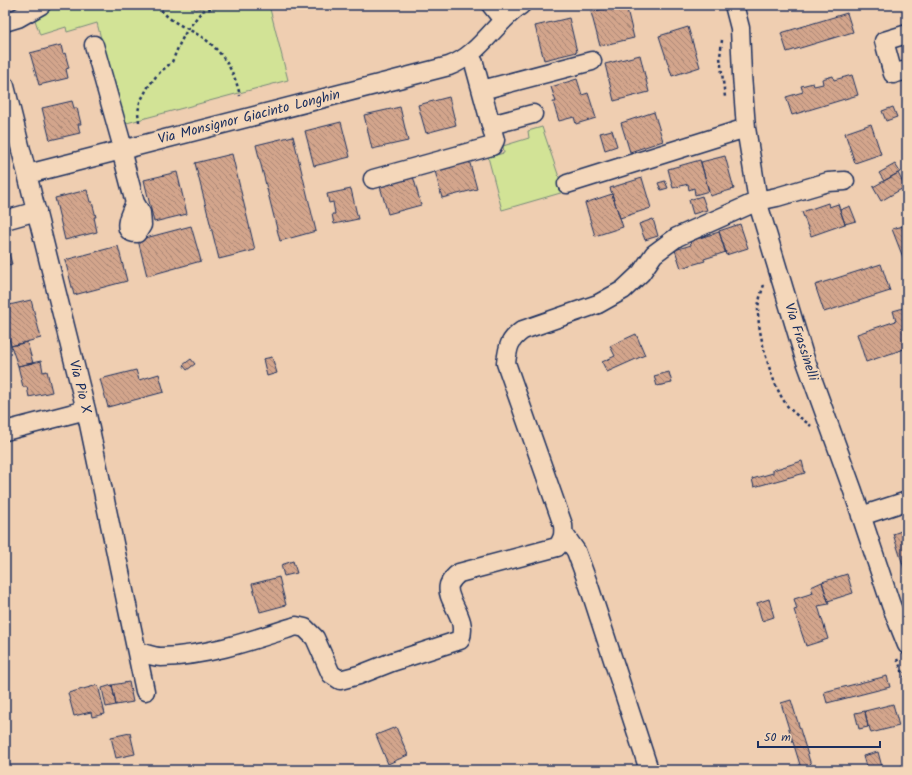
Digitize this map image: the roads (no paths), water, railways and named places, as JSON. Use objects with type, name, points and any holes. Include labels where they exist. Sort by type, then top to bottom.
[{"type":"street","points":[[5,22],[18,18],[41,5]]},
{"type":"street","points":[[491,5],[503,20]]},
{"type":"street","name":"Via Monsignor Giacinto Longhin","points":[[28,174],[449,66],[459,62],[469,55],[503,20],[521,5]]},
{"type":"street","name":"Via Frassinelli","points":[[734,5],[740,28],[746,128],[758,201],[804,356],[861,516],[899,603],[907,645]]},
{"type":"street","name":"Via Frassinelli","points":[[740,28],[748,5]]},
{"type":"street","points":[[907,34],[884,41],[893,74],[907,70]]},
{"type":"street","points":[[94,45],[121,141],[121,150],[135,203]]},
{"type":"street","points":[[373,179],[492,146],[495,140],[474,63],[469,55]]},
{"type":"street","points":[[482,90],[592,61]]},
{"type":"street","name":"Via Pio X","points":[[6,91],[86,410],[145,690]]},
{"type":"street","points":[[491,125],[533,114]]},
{"type":"street","points":[[567,184],[746,128]]},
{"type":"street","points":[[649,770],[589,586],[576,551],[564,534],[506,363],[510,342],[514,336],[522,330],[598,304],[623,290],[641,273],[654,254],[677,237],[758,201],[778,198],[828,182],[845,181]]},
{"type":"street","points":[[5,220],[37,211]]},
{"type":"street","points":[[5,431],[86,410]]},
{"type":"street","points":[[861,516],[907,501]]},
{"type":"street","points":[[137,652],[160,657],[221,649],[296,626],[305,628],[315,638],[331,674],[340,680],[359,675],[392,662],[460,640],[463,626],[448,590],[449,584],[453,578],[459,573],[557,547],[562,541],[564,534]]}]
